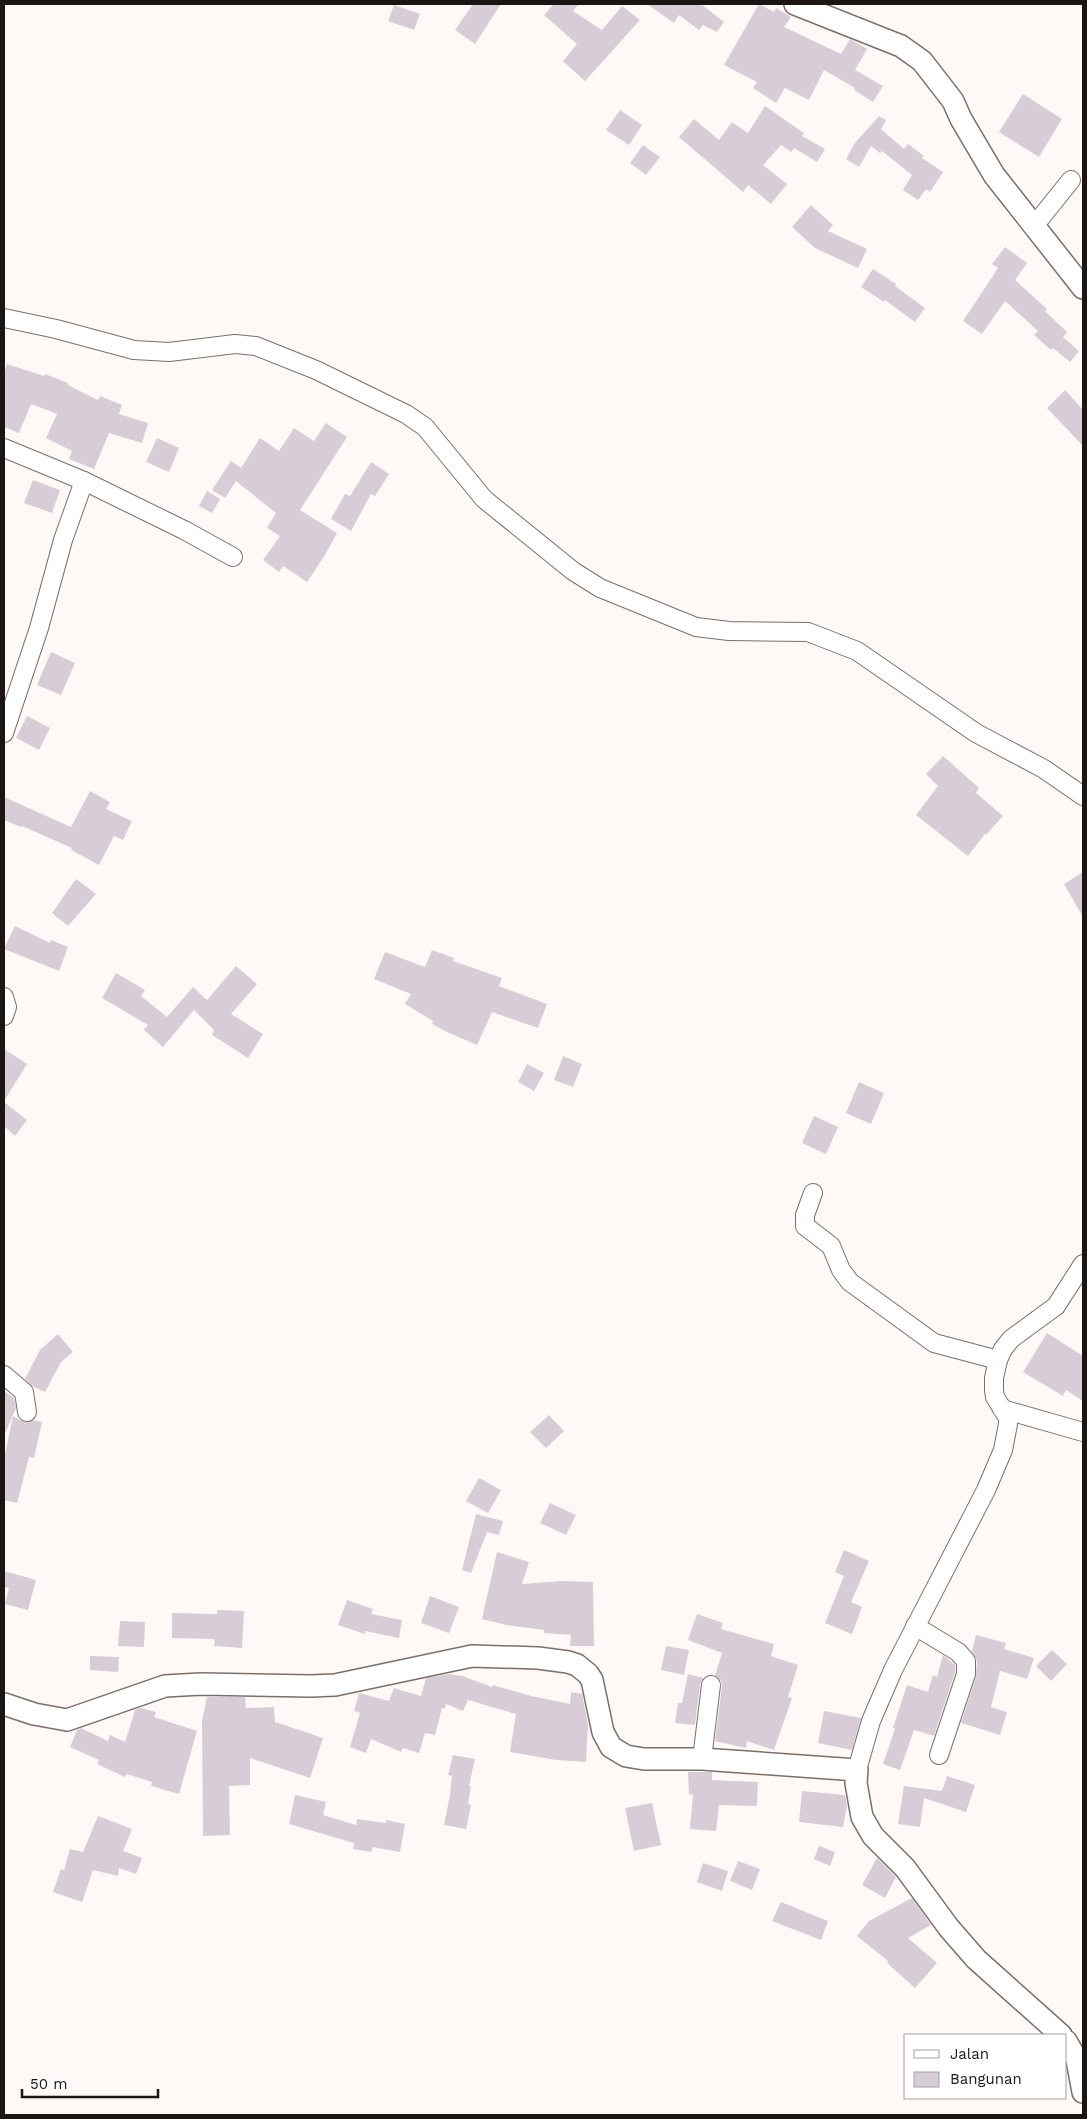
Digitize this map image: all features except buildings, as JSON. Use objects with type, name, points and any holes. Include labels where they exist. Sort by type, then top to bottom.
[{"type":"street","points":[[795,4],[901,46],[922,61],[953,101],[961,119],[994,175],[1083,288]]},
{"type":"street","points":[[1034,226],[1071,180]]},
{"type":"street","points":[[4,318],[56,329],[134,350],[170,352],[235,344],[256,346],[316,370],[406,414],[425,427],[484,499],[574,571],[600,588],[696,627],[730,631],[808,632],[842,644],[865,656],[976,733],[1044,769],[1083,796]]},
{"type":"street","points":[[4,448],[84,480],[184,530],[232,557]]},
{"type":"street","points":[[4,734],[39,628],[63,540],[84,480]]},
{"type":"street","points":[[4,997],[7,1007],[4,1016]]},
{"type":"street","points":[[813,1193],[805,1215],[805,1226],[831,1246],[841,1270],[850,1282],[934,1343],[998,1360]]},
{"type":"street","points":[[1060,2034],[976,1959],[949,1928],[905,1868],[873,1836],[862,1817],[856,1783],[857,1770],[871,1720],[915,1626],[986,1490],[1003,1450],[1008,1418],[995,1397],[994,1378],[1003,1348],[1011,1339],[1056,1306],[1083,1264]]},
{"type":"street","points":[[4,1376],[24,1392],[28,1412]]},
{"type":"street","points":[[1002,1409],[1083,1432]]},
{"type":"street","points":[[915,1626],[958,1652],[966,1661],[966,1674],[940,1755]]},
{"type":"street","points":[[4,1704],[34,1714],[67,1720],[165,1686],[220,1684],[311,1686],[335,1684],[455,1658],[472,1656],[538,1658],[568,1662],[588,1674],[595,1688],[603,1732],[611,1748],[626,1756],[644,1759],[702,1759],[857,1770]]},
{"type":"street","points":[[702,1759],[711,1685]]},
{"type":"street","points":[[1067,2043],[1077,2060],[1083,2092]]}]
